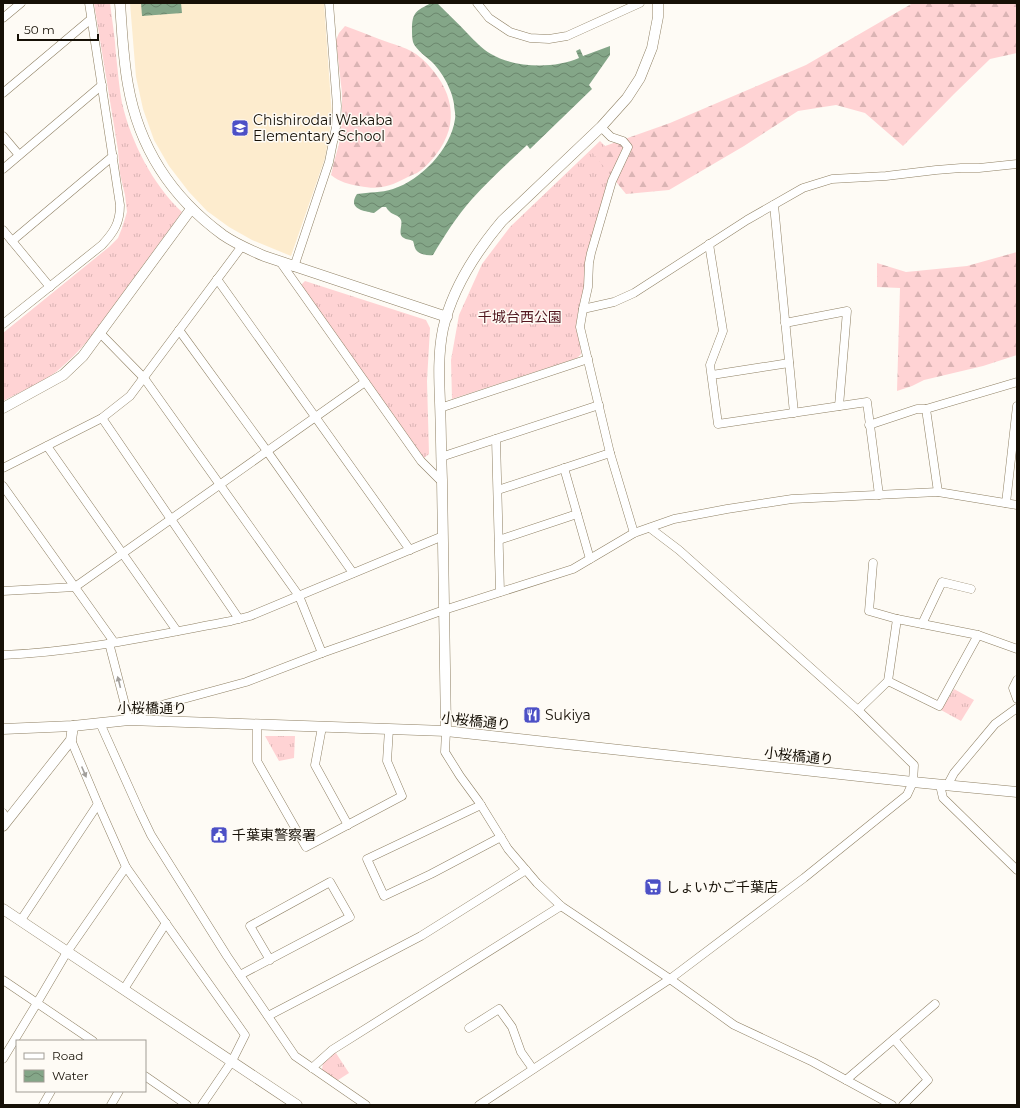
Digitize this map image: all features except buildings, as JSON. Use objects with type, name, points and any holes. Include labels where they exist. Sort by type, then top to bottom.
[{"type":"street","points":[[3,18],[21,3]]},
{"type":"street","points":[[3,324],[102,245],[112,235],[120,215],[113,156],[89,3]]},
{"type":"street","points":[[120,3],[127,77],[131,101],[136,117],[149,149],[160,170],[174,190],[191,209],[224,235],[242,246],[294,267],[447,317]]},
{"type":"street","points":[[294,267],[329,162],[336,127],[337,106],[329,3]]},
{"type":"street","points":[[477,3],[489,18],[510,32],[530,38],[549,39],[567,36],[640,3]]},
{"type":"street","points":[[658,3],[658,17],[652,48],[640,78],[627,98],[600,127],[502,221],[489,236],[458,286],[447,317],[441,343],[439,370],[443,536],[445,752],[481,805],[508,849],[537,882],[561,906],[734,1025],[813,1062],[892,1105]]},
{"type":"street","points":[[3,93],[91,19]]},
{"type":"street","points":[[3,169],[102,85]]},
{"type":"street","points":[[600,127],[611,137],[623,141],[628,147],[612,181],[591,253],[588,287],[580,327],[610,452],[634,533]]},
{"type":"street","points":[[3,136],[19,155]]},
{"type":"street","points":[[12,241],[113,156]]},
{"type":"street","points":[[583,309],[614,302],[634,294],[747,220],[803,188],[832,179],[886,176],[936,170],[1017,164]]},
{"type":"street","points":[[774,205],[794,412]]},
{"type":"street","points":[[3,408],[63,375],[83,356],[191,209]]},
{"type":"street","points":[[3,230],[50,287]]},
{"type":"street","points":[[709,244],[722,331],[710,365],[718,424],[867,402],[879,495]]},
{"type":"street","points":[[3,468],[102,418],[130,396],[242,246]]},
{"type":"street","points":[[281,262],[421,461],[442,482]]},
{"type":"street","points":[[217,279],[410,550]]},
{"type":"street","points":[[785,323],[847,311],[839,406]]},
{"type":"street","points":[[180,330],[353,573]]},
{"type":"street","points":[[100,333],[144,378],[299,596],[322,653]]},
{"type":"street","points":[[440,408],[588,359]]},
{"type":"street","points":[[712,375],[789,363]]},
{"type":"street","points":[[3,591],[75,587],[365,382]]},
{"type":"street","points":[[869,425],[917,409],[926,409],[1017,382]]},
{"type":"street","points":[[441,457],[599,405]]},
{"type":"street","points":[[1006,503],[1017,406]]},
{"type":"street","points":[[926,409],[938,492]]},
{"type":"street","points":[[102,418],[239,619]]},
{"type":"street","points":[[496,439],[500,592]]},
{"type":"street","points":[[47,446],[177,631]]},
{"type":"street","points":[[498,490],[610,452]]},
{"type":"street","points":[[564,468],[590,559]]},
{"type":"street","points":[[3,486],[75,587],[111,643],[129,720],[154,706],[246,682],[322,653],[444,610],[573,569],[634,533],[674,519],[792,499],[938,492],[1017,506]]},
{"type":"street","points":[[499,540],[577,514]]},
{"type":"street","points":[[479,1105],[670,980],[804,878],[907,795],[913,782],[914,766],[858,710],[679,550],[650,528]]},
{"type":"street","points":[[3,655],[64,651],[239,619],[250,616],[443,536]]},
{"type":"street","points":[[873,563],[869,611],[897,620],[978,635],[1017,649]]},
{"type":"street","points":[[922,624],[942,582],[971,589]]},
{"type":"street","points":[[858,710],[888,681],[897,620]]},
{"type":"street","points":[[888,681],[939,706],[978,635]]},
{"type":"street","points":[[1017,680],[1013,688],[1017,699]]},
{"type":"street","points":[[1017,708],[994,724],[944,785],[943,798],[1017,870]]},
{"type":"street","name":"小桜橋通り","points":[[3,729],[73,726],[129,720],[446,731],[1017,792]]},
{"type":"street","points":[[100,723],[151,836],[240,975],[295,1056],[366,1105]]},
{"type":"street","points":[[258,725],[257,761],[306,847],[402,796],[387,761],[389,729]]},
{"type":"street","points":[[4,820],[70,740],[73,726]]},
{"type":"street","points":[[322,727],[315,765],[348,826]]},
{"type":"street","points":[[70,740],[126,867],[246,1035],[232,1061],[202,1105]]},
{"type":"street","points":[[20,920],[98,804]]},
{"type":"street","points":[[481,805],[367,860],[384,896],[431,874],[501,837]]},
{"type":"street","points":[[3,1059],[67,952],[126,867]]},
{"type":"street","points":[[268,1016],[421,936],[526,870]]},
{"type":"street","points":[[240,975],[270,960],[350,917],[330,882],[250,926],[270,960]]},
{"type":"street","points":[[312,1068],[332,1050],[561,906]]},
{"type":"street","points":[[3,909],[297,1105]]},
{"type":"street","points":[[124,989],[166,923]]},
{"type":"street","points":[[3,980],[84,1038]]},
{"type":"street","points":[[846,1080],[935,1004]]},
{"type":"street","points":[[469,1028],[499,1009],[512,1027],[521,1052],[533,1069]]},
{"type":"street","points":[[894,1039],[928,1080],[903,1105]]},
{"type":"street","points":[[146,1077],[187,1105]]},
{"type":"street","points":[[43,1105],[50,1092]]},
{"type":"street","points":[[111,1105],[118,1092]]},
{"type":"street","points":[[873,1105],[876,1096]]},
{"type":"shaded area","name":"Chishirodai Wakaba Elementary School","points":[[130,3],[324,3],[332,117],[325,158],[291,256],[252,240],[229,227],[207,211],[189,192],[169,166],[154,140],[143,109],[136,77]]},
{"type":"green space","points":[[94,3],[110,3],[122,103],[137,148],[144,162],[162,189],[182,212],[89,339],[77,352],[50,376],[3,401],[3,333],[109,247],[118,238],[127,212]]},
{"type":"green space","points":[[913,3],[1017,3],[1017,53],[990,59],[903,146],[865,113],[836,105],[798,111],[744,146],[669,190],[626,194],[591,151],[670,123],[806,65]]},
{"type":"green space","points":[[345,26],[416,54],[430,67],[438,78],[445,89],[449,100],[451,112],[450,124],[447,137],[440,149],[435,156],[417,173],[388,186],[372,188],[359,186],[344,182],[331,175],[339,144],[342,114],[342,93],[336,40],[339,33]]},
{"type":"green space","name":"千城台西公園","points":[[600,141],[616,157],[606,186],[577,317],[581,354],[577,358],[452,399],[451,360],[459,315],[482,264],[510,227]]},
{"type":"green space","points":[[1017,252],[1017,355],[983,366],[924,380],[897,391],[900,288],[877,287],[877,263],[906,272],[967,266]]},
{"type":"green space","points":[[305,281],[426,320],[430,328],[427,381],[429,454],[424,458],[301,285]]},
{"type":"green space","points":[[954,689],[974,700],[961,721],[941,710]]},
{"type":"green space","points":[[265,736],[295,736],[294,758],[279,761]]},
{"type":"green space","points":[[334,1050],[349,1073],[335,1082],[322,1070],[323,1062]]},
{"type":"water","points":[[141,3],[181,3],[182,13],[142,16]]},
{"type":"water","points":[[431,3],[437,3],[485,50],[501,59],[511,62],[535,65],[558,64],[579,58],[576,51],[580,49],[583,56],[610,46],[610,55],[589,85],[592,89],[530,149],[527,145],[485,185],[461,212],[433,255],[425,255],[416,250],[413,241],[402,237],[401,220],[399,217],[390,212],[386,207],[382,207],[374,213],[362,210],[355,206],[354,199],[357,194],[380,192],[404,185],[424,171],[433,162],[448,141],[455,119],[453,98],[443,76],[437,67],[414,45],[412,34],[414,16],[418,10]]},
{"type":"place","name":"Chishirodai Wakaba Elementary School","points":[[240,128]]},
{"type":"place","name":"Sukiya","points":[[532,715]]},
{"type":"place","name":"千葉東警察署","points":[[219,835]]},
{"type":"place","name":"しょいかご千葉店","points":[[653,887]]}]
